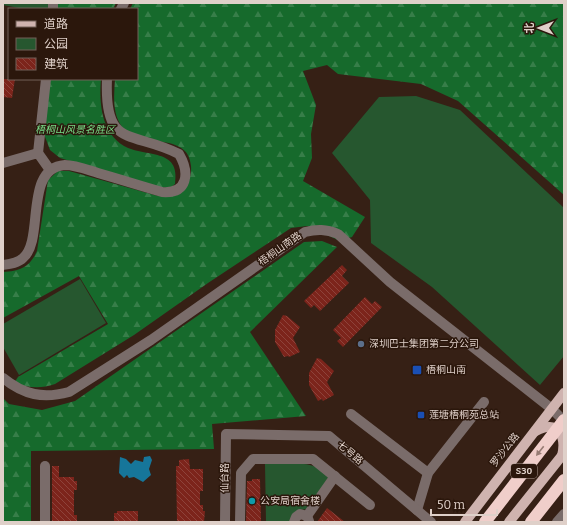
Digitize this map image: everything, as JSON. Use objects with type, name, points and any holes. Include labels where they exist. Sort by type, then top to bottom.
[{"type":"highway","name":"S30","points":[[485,522],[560,416]]},
{"type":"highway","points":[[530,522],[564,480]]},
{"type":"main road","name":"罗沙公路","points":[[465,522],[535,431],[560,416],[564,393]]},
{"type":"main road","points":[[509,522],[563,454],[563,439],[559,431],[550,427],[535,431]]},
{"type":"street","points":[[46,80],[38,153],[50,170]]},
{"type":"street","points":[[3,265],[24,258],[30,249],[39,192],[44,178],[50,170],[59,166],[76,167],[162,192],[171,193],[178,190],[183,184],[186,168],[179,154],[127,137],[115,127],[110,118],[107,80]]},
{"type":"street","points":[[3,163],[38,153]]},
{"type":"street","name":"梧桐山南路","points":[[3,378],[14,387],[35,395],[58,395],[69,392],[150,340],[305,232],[316,229],[328,230],[338,234],[390,282],[560,416]]},
{"type":"street","points":[[418,510],[428,473],[484,402]]},
{"type":"street","points":[[351,414],[428,473]]},
{"type":"street","name":"七号路","points":[[226,434],[329,436],[431,522]]},
{"type":"street","name":"仙台路","points":[[225,522],[226,434]]},
{"type":"street","points":[[240,522],[241,474],[253,459],[313,459],[370,505]]},
{"type":"street","points":[[45,466],[45,522]]},
{"type":"street","points":[[294,522],[298,515],[303,514],[308,519],[335,476]]},
{"type":"street","points":[[557,522],[564,514]]},
{"type":"green space","points":[[3,3],[53,3],[53,8],[19,8],[3,5]]},
{"type":"green space","points":[[57,3],[116,3],[114,8],[57,8]]},
{"type":"green space","points":[[133,3],[564,3],[564,195],[458,101],[421,84],[338,74],[327,65],[303,71],[316,105],[311,134],[312,158],[303,181],[365,217],[352,237],[340,241],[307,226],[291,228],[208,283],[134,335],[55,384],[45,387],[35,387],[14,383],[18,377],[108,324],[79,276],[3,318],[3,272],[14,271],[24,267],[31,261],[37,251],[48,180],[58,171],[69,171],[158,196],[180,194],[190,178],[191,166],[188,155],[182,148],[173,144],[130,134],[119,122],[114,104],[115,80],[138,80],[138,8],[130,8]]},
{"type":"green space","name":"梧桐山风景名胜区","points":[[50,80],[101,80],[101,107],[110,133],[116,140],[132,150],[167,159],[173,164],[175,184],[170,188],[157,187],[60,158],[50,150],[44,134]]},
{"type":"green space","points":[[416,96],[460,110],[564,208],[564,356],[540,385],[432,287],[371,243],[370,200],[332,153],[379,97]]},
{"type":"green space","points":[[322,241],[337,247],[250,332],[306,416],[212,424],[214,449],[31,451],[31,522],[3,522],[3,398],[9,404],[42,410],[75,401],[304,242]]},
{"type":"green space","points":[[80,279],[106,323],[19,375],[3,347],[3,324]]},
{"type":"green space","points":[[265,464],[307,464],[323,470],[330,475],[307,509],[299,510],[290,522],[266,522]]},
{"type":"water","points":[[150,456],[152,460],[149,469],[151,475],[143,482],[134,477],[129,478],[127,475],[124,478],[119,473],[120,457],[126,459],[131,464],[135,460],[143,462],[144,457]]},
{"type":"building","points":[[3,79],[15,80],[12,98],[3,97]]},
{"type":"building","points":[[342,265],[347,270],[342,276],[349,283],[320,311],[314,305],[311,308],[304,301]]},
{"type":"building","points":[[365,297],[372,304],[375,301],[382,307],[343,347],[337,341],[341,338],[333,330]]},
{"type":"building","points":[[283,315],[287,316],[300,327],[293,338],[300,352],[289,357],[284,357],[275,342],[275,330]]},
{"type":"building","points":[[317,358],[321,359],[334,371],[327,382],[334,395],[323,401],[322,399],[318,401],[309,385],[309,373]]},
{"type":"building","points":[[189,459],[190,469],[203,469],[203,491],[200,491],[200,505],[203,505],[203,511],[205,511],[204,522],[177,522],[176,466],[179,466],[179,460]]},
{"type":"building","points":[[52,466],[59,466],[59,477],[74,477],[74,481],[77,481],[77,490],[74,490],[74,515],[77,515],[77,522],[52,522]]},
{"type":"building","name":"公安局宿舍楼","points":[[252,479],[260,479],[261,522],[246,522],[247,481],[252,481]]},
{"type":"building","points":[[327,508],[345,522],[317,522]]},
{"type":"building","points":[[117,511],[138,511],[138,522],[114,522],[114,513],[117,513]]},
{"type":"place","name":"深圳巴士集团第二分公司","points":[[361,344]]},
{"type":"place","name":"梧桐山南","points":[[417,370]]},
{"type":"place","name":"莲塘梧桐苑总站","points":[[421,415]]},
{"type":"place","name":"公安局宿舍楼","points":[[252,501]]}]
